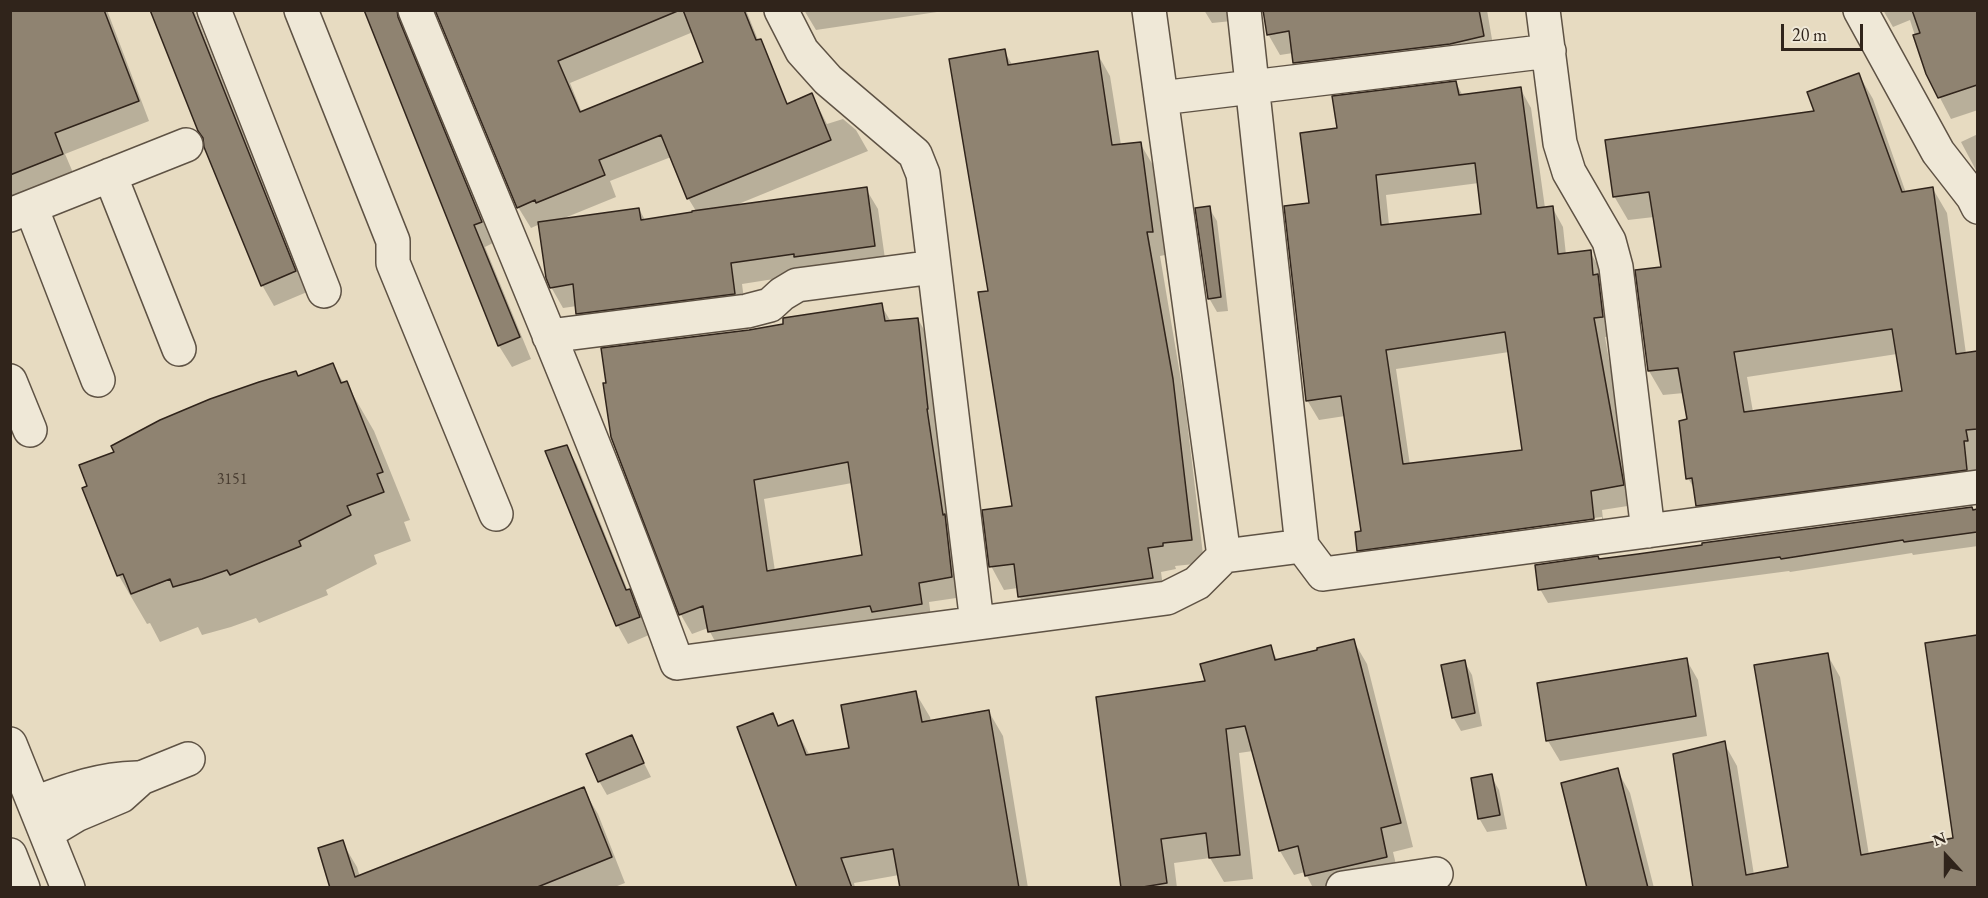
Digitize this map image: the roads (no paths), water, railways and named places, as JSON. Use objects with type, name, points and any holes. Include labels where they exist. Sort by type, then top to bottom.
[{"type":"street","points":[[214,10],[324,291]]},
{"type":"street","points":[[301,10],[393,241],[393,263],[496,514]]},
{"type":"street","points":[[415,10],[549,336],[677,663],[1167,598],[1197,583],[1224,556],[1302,546]]},
{"type":"street","points":[[781,10],[802,51],[828,80],[915,154],[923,174],[977,623]]},
{"type":"street","points":[[1149,10],[1224,556]]},
{"type":"street","points":[[1244,10],[1302,546],[1323,574],[1977,487]]},
{"type":"street","points":[[1543,10],[1560,143],[1569,172],[1609,241],[1616,267],[1648,531]]},
{"type":"street","points":[[1860,10],[1938,152],[1973,197],[1977,207]]},
{"type":"street","points":[[1161,98],[1549,51]]},
{"type":"street","points":[[98,380],[21,211],[186,145]]},
{"type":"street","points":[[110,175],[179,349]]},
{"type":"street","points":[[549,336],[747,311],[770,305],[797,285],[934,267]]},
{"type":"street","points":[[10,381],[30,430]]},
{"type":"street","points":[[10,744],[68,888]]},
{"type":"street","points":[[40,818],[76,815],[120,796],[141,778],[188,759]]},
{"type":"street","points":[[10,855],[24,888]]},
{"type":"street","points":[[1343,888],[1436,874]]}]
